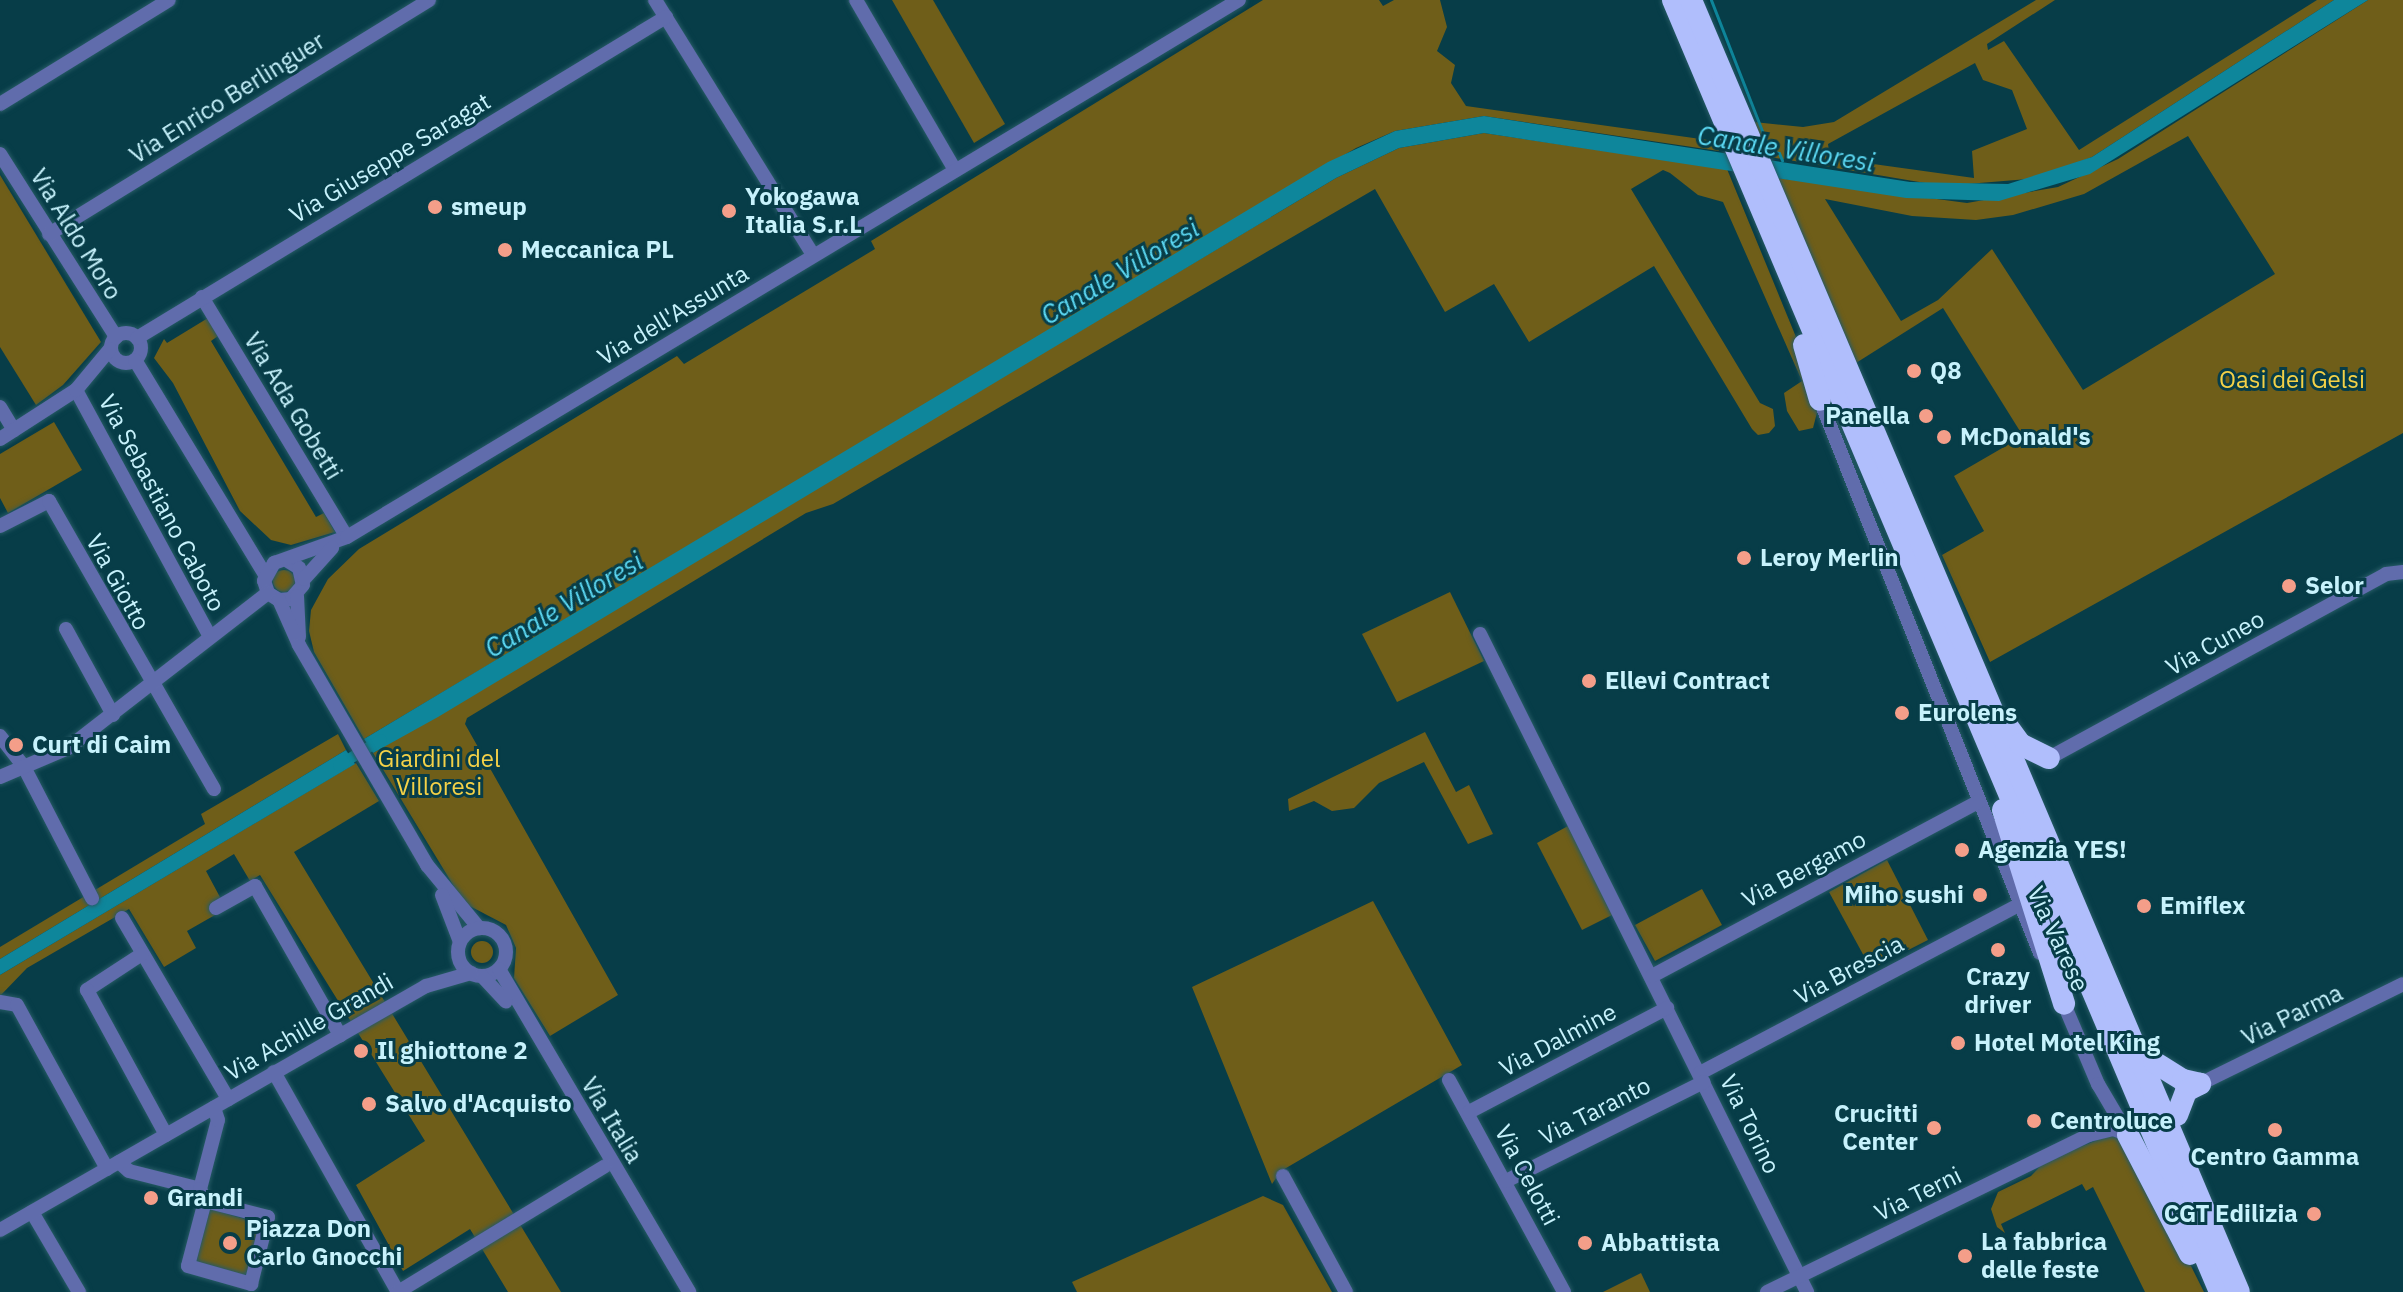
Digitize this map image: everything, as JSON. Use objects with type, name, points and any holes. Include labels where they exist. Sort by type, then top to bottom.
[{"type":"highway","points":[[1673,0],[1759,186],[1956,673],[2064,1004]]},
{"type":"highway","points":[[1691,0],[1741,145]]},
{"type":"highway","points":[[1759,186],[1796,251],[1905,506],[1981,695],[2012,783],[2220,1292]]},
{"type":"highway","points":[[1759,186],[1820,400]]},
{"type":"highway","points":[[1956,673],[2092,950],[2239,1292]]},
{"type":"highway","points":[[1981,695],[1996,702],[2020,744],[2049,758]]},
{"type":"highway","points":[[2092,950],[2105,955],[2177,1115],[2250,1292]]},
{"type":"highway","points":[[2154,1062],[2183,1080],[2200,1084]]},
{"type":"highway","points":[[2177,1115],[2186,1091],[2200,1084]]},
{"type":"highway","points":[[2128,1135],[2209,1292]]},
{"type":"street","points":[[0,104],[169,0]]},
{"type":"street","name":"Via Enrico Berlinguer","points":[[49,234],[429,0]]},
{"type":"street","points":[[655,0],[813,255]]},
{"type":"street","points":[[856,0],[955,170]]},
{"type":"street","name":"Via dell'Assunta","points":[[285,561],[341,541],[1239,0]]},
{"type":"street","name":"Via Giuseppe Saragat","points":[[137,338],[666,17]]},
{"type":"street","name":"Via Aldo Moro","points":[[0,154],[114,349]]},
{"type":"street","name":"Via Ada Gobetti","points":[[202,297],[341,541]]},
{"type":"street","points":[[0,439],[76,390],[125,333],[137,338],[141,352],[135,360]]},
{"type":"street","points":[[114,349],[135,360],[165,403],[239,537],[265,575],[273,596],[353,741],[432,873],[479,928],[498,933],[505,944],[499,969],[476,974],[460,950],[432,873]]},
{"type":"street","name":"Via Sebastiano Caboto","points":[[76,390],[210,637]]},
{"type":"street","name":"Via Varese","points":[[1820,400],[2018,905],[2098,1084],[2128,1135]]},
{"type":"street","points":[[0,407],[14,430]]},
{"type":"street","name":"Via Giotto","points":[[0,526],[49,501],[149,684],[214,789]]},
{"type":"street","points":[[239,537],[299,568],[304,579],[297,596],[299,645]]},
{"type":"street","name":"Via dell'Assunta","points":[[304,579],[341,541]]},
{"type":"street","points":[[265,575],[285,561]]},
{"type":"street","name":"Via Cuneo","points":[[2049,758],[2386,574],[2403,572]]},
{"type":"street","points":[[0,777],[68,748],[210,637],[273,596],[297,596]]},
{"type":"street","points":[[66,629],[113,715]]},
{"type":"street","name":"Via Torino","points":[[1480,634],[1807,1292]]},
{"type":"street","points":[[0,736],[24,767],[92,898]]},
{"type":"street","name":"Via Bergamo","points":[[1652,976],[1978,802]]},
{"type":"street","points":[[216,908],[255,886],[340,1035]]},
{"type":"street","name":"Via Brescia","points":[[1702,1077],[2018,905]]},
{"type":"street","points":[[122,918],[228,1099]]},
{"type":"street","points":[[460,950],[479,928]]},
{"type":"street","name":"Via Achille Grandi","points":[[426,986],[460,950]]},
{"type":"street","points":[[142,954],[87,990],[166,1135]]},
{"type":"street","name":"Via Italia","points":[[499,969],[689,1292]]},
{"type":"street","name":"Via Achille Grandi","points":[[0,1230],[426,986],[476,974]]},
{"type":"street","name":"Via Italia","points":[[476,974],[498,990],[682,1292]]},
{"type":"street","name":"Via Parma","points":[[2200,1084],[2403,984]]},
{"type":"street","points":[[0,1002],[17,1005],[113,1165],[268,1217],[251,1284],[188,1266],[202,1195]]},
{"type":"street","name":"Via Dalmine","points":[[1469,1112],[1667,1008]]},
{"type":"street","points":[[274,1072],[398,1292],[605,1166]]},
{"type":"street","name":"Via Taranto","points":[[1506,1181],[1702,1077]]},
{"type":"street","name":"Via Celotti","points":[[1449,1080],[1564,1292]]},
{"type":"street","points":[[2089,1135],[2105,1116],[2098,1084]]},
{"type":"street","name":"Via Achille Grandi","points":[[202,1195],[218,1120],[214,1108]]},
{"type":"street","points":[[590,1126],[605,1166],[632,1197]]},
{"type":"street","points":[[2089,1135],[2113,1129],[2128,1135]]},
{"type":"street","name":"Via Terni","points":[[1767,1292],[2089,1135]]},
{"type":"street","points":[[1283,1176],[1346,1292]]},
{"type":"street","points":[[32,1212],[79,1292]]},
{"type":"green space","points":[[892,0],[933,0],[1005,124],[974,143]]},
{"type":"green space","points":[[1263,0],[1379,0],[1383,6],[1394,0],[1440,0],[1447,27],[1437,51],[1455,65],[1451,83],[1466,106],[1715,141],[1719,151],[1484,116],[1395,131],[1356,148],[364,739],[314,652],[309,631],[311,610],[328,579],[359,549],[677,356],[684,364],[875,249],[871,241]]},
{"type":"green space","points":[[2036,0],[2055,0],[1987,44],[1988,50],[2004,41],[2079,150],[2317,0],[2334,0],[2092,157],[2039,178],[1943,186],[1770,157],[1754,122],[1803,127],[1834,122]],"holes":[[[1975,63],[1983,80],[2012,90],[2027,129],[1972,151],[1974,178],[1830,158],[1828,144]]]},
{"type":"green space","name":"Oasi dei Gelsi","points":[[2368,0],[2403,0],[2403,433],[1990,662],[1942,555],[1984,531],[1954,476],[2023,436],[1943,308],[1856,363],[1778,178],[1967,203],[2058,187],[2118,159]],"holes":[[[2188,136],[2275,274],[2083,390],[1992,249],[1938,300],[1901,321],[1825,199],[1912,216],[1976,220],[2013,215],[2084,194]]]},
{"type":"green space","name":"Giardini del Villoresi","points":[[1484,133],[1727,169],[1803,354],[1818,409],[1813,428],[1799,431],[1787,411],[1784,393],[1802,381],[1723,202],[1698,195],[1670,173],[1663,170],[1631,189],[1760,403],[1773,409],[1775,426],[1769,433],[1758,435],[1752,429],[1654,266],[1529,342],[1494,284],[1445,312],[1375,189],[833,504],[806,513],[467,718],[465,724],[618,995],[550,1036],[514,978],[516,948],[506,925],[464,903],[373,753],[1336,178],[1399,148]]},
{"type":"green space","points":[[0,175],[101,342],[63,385],[36,405],[0,347]]},
{"type":"green space","points":[[208,318],[218,336],[211,341],[316,517],[324,513],[335,532],[291,545],[271,540],[240,511],[173,383],[154,358],[164,339],[167,343]]},
{"type":"green space","points":[[54,422],[82,470],[8,513],[0,498],[0,454]]},
{"type":"green space","points":[[284,570],[292,573],[295,581],[292,589],[284,592],[276,589],[273,581],[276,573]]},
{"type":"green space","points":[[1450,592],[1484,661],[1397,702],[1362,634]]},
{"type":"green space","points":[[1425,732],[1456,792],[1469,785],[1493,834],[1468,844],[1424,762],[1379,783],[1354,808],[1332,811],[1314,801],[1289,811],[1288,799]]},
{"type":"green space","points":[[338,734],[346,750],[0,959],[0,947],[205,824],[201,814]]},
{"type":"green space","points":[[356,763],[379,801],[294,852],[561,1292],[508,1292],[470,1229],[403,1271],[356,1185],[425,1141],[260,875],[250,881],[234,854],[206,871],[221,899],[209,905],[215,915],[187,931],[196,948],[164,967],[129,909],[27,968],[0,996],[0,975]]},
{"type":"green space","points":[[1568,826],[1614,914],[1582,930],[1537,843]]},
{"type":"green space","points":[[1887,860],[1928,940],[1871,969],[1829,892]]},
{"type":"green space","points":[[1702,889],[1722,925],[1655,961],[1635,925]]},
{"type":"green space","points":[[1373,901],[1462,1065],[1281,1171],[1272,1184],[1192,987]]},
{"type":"green space","points":[[482,941],[490,944],[493,952],[490,960],[482,963],[474,960],[471,952],[474,944]]},
{"type":"green space","points":[[2115,1133],[2204,1292],[2145,1292],[2093,1187],[2086,1191],[2082,1184],[2001,1224],[2005,1233],[1997,1227],[1991,1209],[1998,1192],[2031,1176],[2045,1161]]},
{"type":"green space","points":[[1263,1196],[1283,1205],[1332,1292],[1077,1292],[1072,1282]]},
{"type":"green space","points":[[210,1209],[262,1224],[248,1277],[196,1263]]},
{"type":"green space","points":[[1641,1273],[1650,1292],[1603,1292]]},
{"type":"water","points":[[2334,0],[2368,0],[2090,174],[1999,201],[1906,198],[1484,133],[1399,148],[1336,178],[438,717],[373,753],[364,739],[1328,162],[1395,131],[1484,116],[1910,182],[2008,184],[2092,157]]},
{"type":"water","points":[[346,750],[355,764],[0,975],[0,959]]},
{"type":"waterway","points":[[1711,0],[1770,151],[1779,153],[1782,160]]},
{"type":"waterway","name":"Canale Villoresi","points":[[338,765],[381,739]]},
{"type":"place","name":"smeup","points":[[435,207]]},
{"type":"place","name":"Yokogawa Italia S.r.L","points":[[729,211]]},
{"type":"place","name":"Meccanica PL","points":[[505,250]]},
{"type":"place","name":"Q8","points":[[1914,371]]},
{"type":"place","name":"Panella","points":[[1926,416]]},
{"type":"place","name":"McDonald's","points":[[1944,437]]},
{"type":"place","name":"Leroy Merlin","points":[[1744,558]]},
{"type":"place","name":"Selor","points":[[2289,586]]},
{"type":"place","name":"Ellevi Contract","points":[[1589,681]]},
{"type":"place","name":"Eurolens","points":[[1902,713]]},
{"type":"place","name":"Curt di Caim","points":[[16,745]]},
{"type":"place","name":"Agenzia YES!","points":[[1962,850]]},
{"type":"place","name":"Miho sushi","points":[[1980,895]]},
{"type":"place","name":"Emiflex","points":[[2144,906]]},
{"type":"place","name":"Crazy driver","points":[[1998,950]]},
{"type":"place","name":"Hotel Motel King","points":[[1958,1043]]},
{"type":"place","name":"Il ghiottone 2","points":[[361,1051]]},
{"type":"place","name":"Salvo d'Acquisto","points":[[369,1104]]},
{"type":"place","name":"Centroluce","points":[[2034,1121]]},
{"type":"place","name":"Crucitti Center","points":[[1934,1128]]},
{"type":"place","name":"Centro Gamma","points":[[2275,1130]]},
{"type":"place","name":"Grandi","points":[[151,1198]]},
{"type":"place","name":"CGT Edilizia","points":[[2314,1214]]},
{"type":"place","name":"Piazza Don Carlo Gnocchi","points":[[230,1243]]},
{"type":"place","name":"Abbattista","points":[[1585,1243]]},
{"type":"place","name":"La fabbrica delle feste","points":[[1965,1256]]}]
